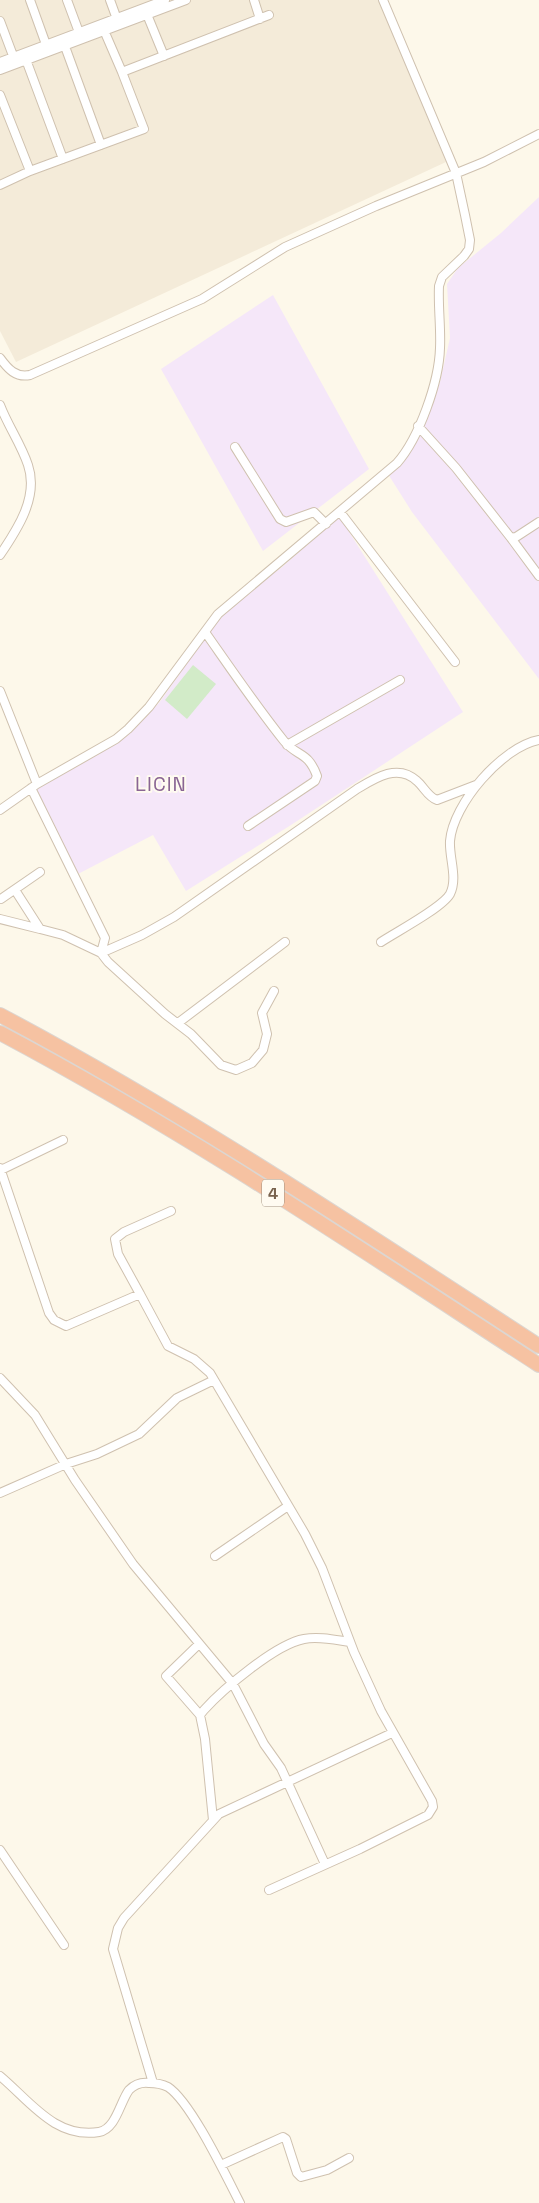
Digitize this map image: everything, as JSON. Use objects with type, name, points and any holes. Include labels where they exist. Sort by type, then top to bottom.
[{"type":"highway","name":"4","points":[[0,1015],[142,1093],[259,1165],[539,1346]]},
{"type":"highway","name":"4","points":[[0,1033],[134,1107],[251,1178],[539,1365]]},
{"type":"street","points":[[30,0],[47,48]]},
{"type":"street","points":[[67,0],[80,36]]},
{"type":"street","points":[[110,0],[118,22]]},
{"type":"street","points":[[0,70],[15,61],[146,11],[159,3],[186,0]]},
{"type":"street","points":[[254,0],[260,18]]},
{"type":"street","points":[[0,810],[34,786],[116,739],[128,729],[149,707],[218,614],[397,463],[410,446],[439,369],[441,347],[439,286],[442,277],[467,253],[470,245],[456,173],[383,0]]},
{"type":"street","points":[[146,11],[164,56]]},
{"type":"street","points":[[122,72],[269,15]]},
{"type":"street","points":[[0,21],[15,61]]},
{"type":"street","points":[[0,185],[30,171],[144,129],[103,27]]},
{"type":"street","points":[[63,42],[101,145]]},
{"type":"street","points":[[25,57],[63,159]]},
{"type":"street","points":[[0,62],[15,61]]},
{"type":"street","points":[[0,95],[30,171]]},
{"type":"street","points":[[0,358],[16,374],[30,375],[202,299],[285,247],[376,206],[484,162],[539,134]]},
{"type":"street","points":[[0,405],[28,466],[31,486],[28,504],[0,555]]},
{"type":"street","points":[[418,426],[456,468],[539,576]]},
{"type":"street","points":[[235,447],[280,519],[286,522],[314,512],[326,524]]},
{"type":"street","points":[[340,512],[455,662]]},
{"type":"street","points":[[511,538],[516,537],[539,522]]},
{"type":"street","points":[[205,632],[261,713],[287,745],[307,757],[315,770],[316,779],[248,826]]},
{"type":"street","points":[[287,745],[400,680]]},
{"type":"street","points":[[0,691],[34,786],[105,938],[101,954]]},
{"type":"street","points":[[381,942],[440,904],[450,894],[452,886],[450,848],[453,828],[458,816],[476,785],[512,752],[524,744],[539,740]]},
{"type":"street","points":[[101,954],[174,918],[357,789],[384,774],[400,772],[408,774],[431,797],[437,800],[476,785]]},
{"type":"street","points":[[1,899],[40,872]]},
{"type":"street","points":[[15,890],[40,929]]},
{"type":"street","points":[[0,919],[63,934],[101,954],[119,973],[192,1034],[221,1065],[236,1070],[252,1063],[263,1050],[267,1034],[262,1013],[274,991]]},
{"type":"street","points":[[178,1023],[285,942]]},
{"type":"street","points":[[63,1140],[0,1169],[3,1190],[49,1313],[54,1320],[66,1326],[140,1294]]},
{"type":"street","points":[[171,1211],[124,1232],[115,1239],[118,1254],[168,1346],[194,1359],[207,1369],[288,1506],[322,1568],[350,1642],[392,1733],[432,1800],[432,1810],[428,1815],[360,1849],[269,1890]]},
{"type":"street","points":[[0,1378],[35,1415],[80,1488],[133,1564],[233,1684],[264,1744],[281,1768],[325,1864]]},
{"type":"street","points":[[0,1493],[66,1464],[97,1454],[139,1434],[177,1398],[214,1380]]},
{"type":"street","points":[[215,1556],[288,1506]]},
{"type":"street","points":[[200,1715],[210,1703],[233,1684],[266,1658],[291,1642],[313,1638],[350,1642]]},
{"type":"street","points":[[199,1644],[166,1676],[200,1715],[205,1739],[213,1820]]},
{"type":"street","points":[[153,2083],[113,1949],[114,1939],[124,1918],[192,1846],[219,1814],[392,1733]]},
{"type":"street","points":[[0,1850],[18,1874],[64,1945]]},
{"type":"street","points":[[0,2076],[50,2122],[62,2128],[88,2133],[100,2132],[108,2127],[126,2095],[134,2085],[153,2083],[168,2087],[185,2104],[221,2165],[240,2203]]},
{"type":"street","points":[[221,2165],[283,2137],[286,2138],[297,2172],[301,2177],[327,2170],[349,2158]]},
{"type":"shaded area","points":[[0,0],[379,0],[446,162],[16,362],[0,331]]},
{"type":"shaded area","points":[[539,197],[539,679],[412,512],[388,474],[408,455],[416,442],[440,382],[450,338],[447,284],[458,268],[501,233]]},
{"type":"shaded area","points":[[273,295],[369,469],[263,551],[161,369]]},
{"type":"shaded area","points":[[339,516],[463,712],[291,825],[186,891],[153,835],[78,874],[33,786],[126,732],[159,703],[215,624],[240,597],[281,568]]},
{"type":"green space","points":[[193,665],[216,684],[187,719],[165,700]]},
{"type":"district","name":"LICIN","points":[[161,784]]}]
